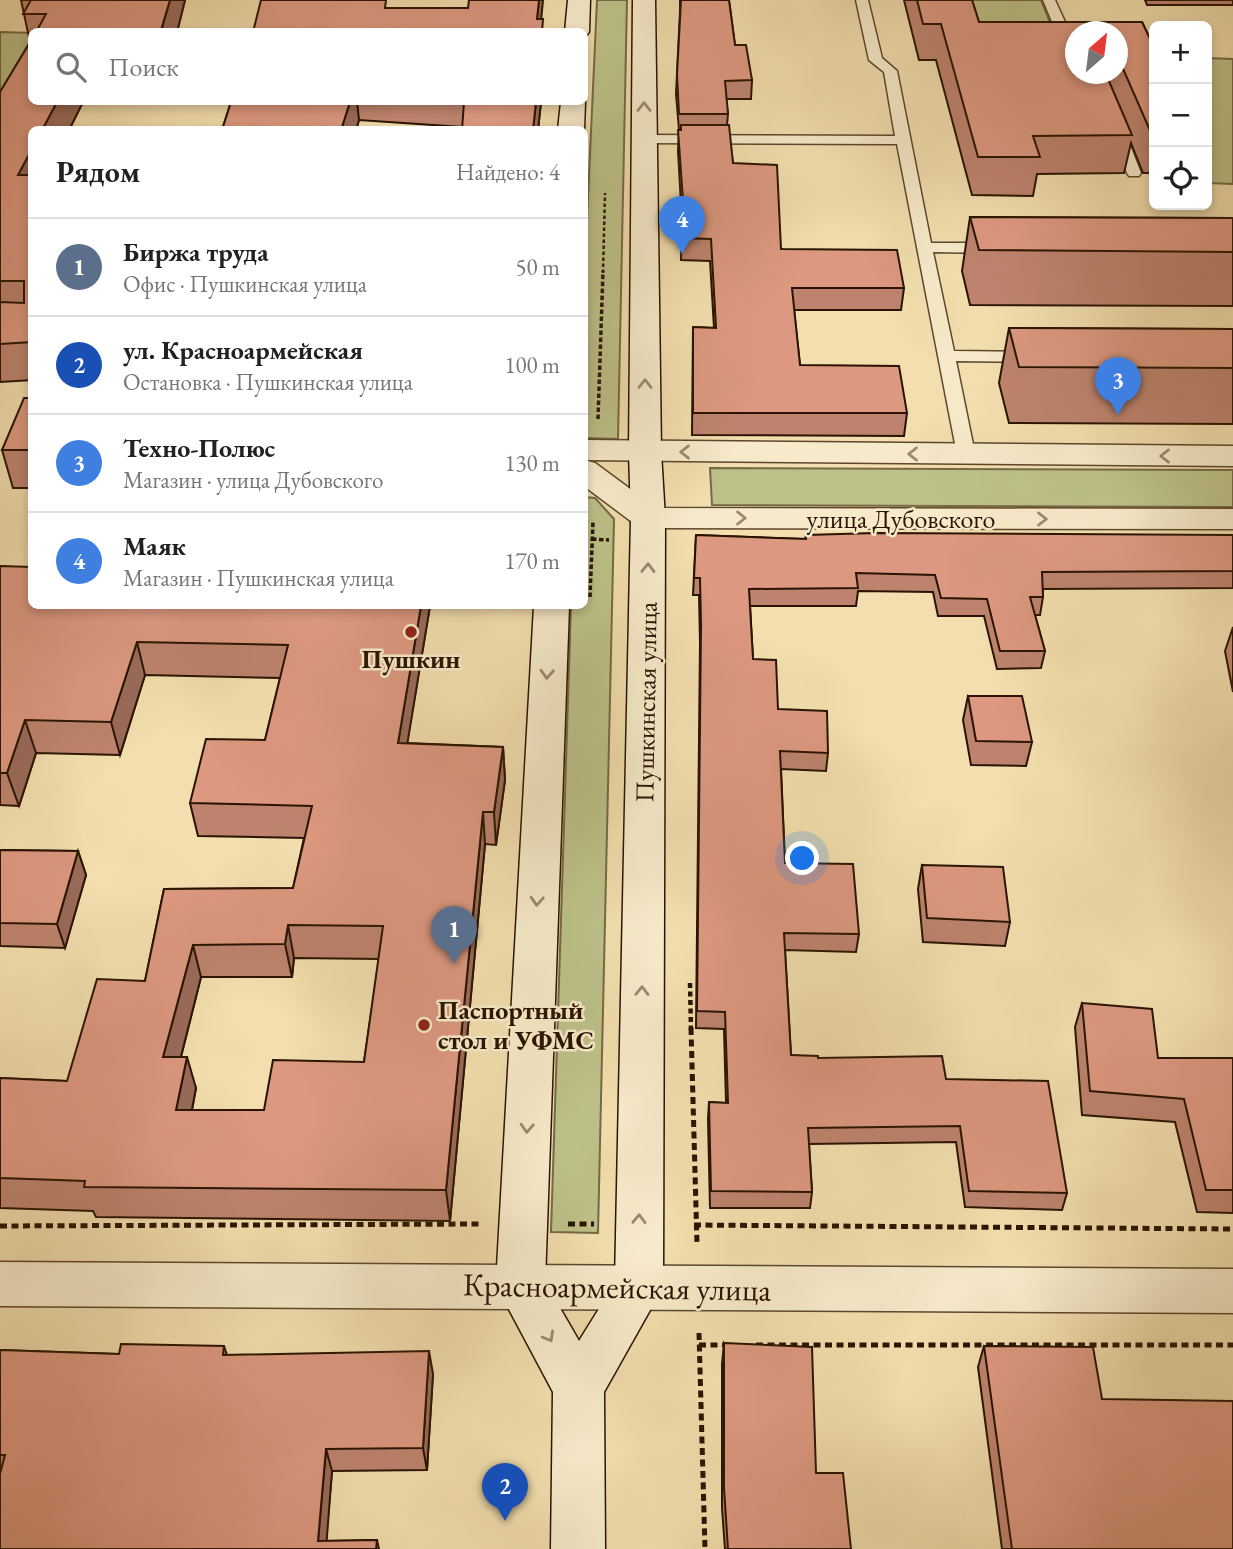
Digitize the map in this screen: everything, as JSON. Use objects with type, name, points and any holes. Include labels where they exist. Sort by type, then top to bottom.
[{"type":"main road","points":[[577,28],[579,0]]},
{"type":"main road","name":"Пушкинская улица","points":[[639,1287],[648,518],[645,452],[644,0]]},
{"type":"main road","points":[[571,126],[573,105]]},
{"type":"main road","points":[[588,450],[1233,456]]},
{"type":"main road","points":[[588,473],[648,518]]},
{"type":"main road","name":"улица Дубовского","points":[[648,518],[1233,519]]},
{"type":"main road","points":[[551,609],[520,1285],[579,1388],[578,1549]]},
{"type":"main road","name":"Красноармейская улица","points":[[0,1284],[1233,1291]]},
{"type":"main road","points":[[579,1388],[639,1287]]},
{"type":"lane","points":[[862,0],[876,60],[890,71],[966,454]]},
{"type":"lane","points":[[1049,0],[1065,38]]},
{"type":"lane","points":[[1108,111],[1134,173]]},
{"type":"lane","points":[[644,139],[903,140]]},
{"type":"lane","points":[[925,247],[1005,248]]},
{"type":"lane","points":[[947,356],[1056,358]]},
{"type":"path","points":[[699,1345],[740,1345]]},
{"type":"path","points":[[754,1345],[1233,1345]]},
{"type":"green space","points":[[597,0],[627,0],[618,439],[588,438],[588,198]]},
{"type":"green space","points":[[961,0],[1041,0],[1054,33],[978,52]]},
{"type":"green space","points":[[0,32],[28,33],[28,50],[0,101]]},
{"type":"green space","points":[[1212,58],[1233,59],[1233,184],[1212,183]]},
{"type":"green space","points":[[710,468],[1233,470],[1233,507],[712,505]]},
{"type":"green space","points":[[588,497],[595,498],[614,519],[598,1233],[551,1232],[571,609],[588,609]]},
{"type":"building","points":[[31,0],[170,0],[162,28],[38,28],[46,14],[23,14]]},
{"type":"building","points":[[261,0],[386,0],[385,8],[468,8],[469,0],[539,0],[537,19],[543,19],[542,28],[254,28]]},
{"type":"building","points":[[681,0],[729,0],[735,45],[746,45],[752,80],[725,81],[728,114],[679,114],[677,75]]},
{"type":"building","points":[[917,0],[972,0],[979,22],[1065,22],[1065,84],[1110,84],[1132,135],[1033,136],[1040,157],[978,157],[941,24],[923,24]]},
{"type":"building","points":[[1128,22],[1142,22],[1149,37],[1149,128],[1128,80]]},
{"type":"building","points":[[28,46],[28,105],[55,105],[44,126],[28,126],[28,156],[18,175],[28,175],[28,342],[0,344],[0,302],[24,303],[24,281],[0,281],[0,92]]},
{"type":"building","points":[[230,105],[349,105],[342,126],[223,126]]},
{"type":"building","points":[[464,105],[536,105],[533,126],[462,126]]},
{"type":"building","points":[[681,125],[729,125],[733,163],[777,165],[781,249],[897,250],[904,288],[792,288],[800,365],[899,366],[907,413],[693,413],[693,327],[716,328],[711,239],[682,238],[683,200],[678,130],[681,130]]},
{"type":"building","points":[[970,217],[1233,218],[1233,252],[979,250]]},
{"type":"building","points":[[1009,328],[1233,329],[1233,368],[1019,367]]},
{"type":"building","points":[[24,398],[28,398],[28,450],[2,450]]},
{"type":"building","points":[[696,535],[806,539],[806,535],[1233,535],[1233,571],[1042,572],[1043,597],[1030,597],[1045,651],[1000,651],[987,599],[941,598],[935,575],[856,573],[858,588],[749,589],[753,659],[776,660],[778,709],[827,711],[828,753],[780,751],[785,863],[853,864],[859,934],[784,933],[791,1055],[818,1058],[942,1056],[946,1079],[1048,1081],[1067,1193],[969,1191],[960,1126],[808,1128],[812,1192],[711,1191],[709,1102],[728,1103],[725,1012],[697,1011],[701,625],[700,578],[694,578]]},
{"type":"building","points":[[0,566],[28,567],[28,609],[420,609],[398,743],[503,747],[494,812],[483,812],[446,1190],[84,1187],[85,1181],[0,1178],[0,1078],[67,1081],[97,979],[145,981],[164,889],[293,888],[312,806],[190,803],[206,739],[265,740],[288,645],[137,642],[111,722],[25,720],[7,773],[0,773]],"holes":[[[288,925],[383,926],[364,1062],[273,1060],[264,1110],[176,1110],[187,1057],[163,1057],[193,945],[285,944]]]},
{"type":"building","points":[[968,696],[1022,696],[1032,742],[976,741]]},
{"type":"building","points":[[0,850],[78,851],[57,924],[0,923]]},
{"type":"building","points":[[922,865],[1003,867],[1010,922],[927,918]]},
{"type":"building","points":[[1082,1003],[1152,1009],[1158,1058],[1233,1058],[1233,1190],[1206,1190],[1184,1099],[1090,1091]]},
{"type":"building","points":[[724,1343],[812,1347],[816,1473],[843,1473],[851,1549],[728,1549],[724,1488]]},
{"type":"building","points":[[121,1344],[224,1346],[223,1355],[429,1351],[423,1448],[326,1449],[318,1541],[377,1540],[376,1549],[0,1549],[0,1474],[5,1455],[0,1455],[0,1350],[119,1354]]},
{"type":"building","points":[[984,1346],[1093,1347],[1102,1399],[1233,1401],[1233,1549],[1012,1549]]},
{"type":"place","name":"Маяк","points":[[682,254]]},
{"type":"place","name":"Техно-Полюс","points":[[1118,415]]},
{"type":"place","name":"Пушкин","points":[[411,632]]},
{"type":"place","name":"Биржа труда","points":[[454,964]]},
{"type":"place","name":"Паспортный стол и УФМС","points":[[424,1025]]},
{"type":"place","name":"ул. Красноармейская","points":[[505,1521]]}]
